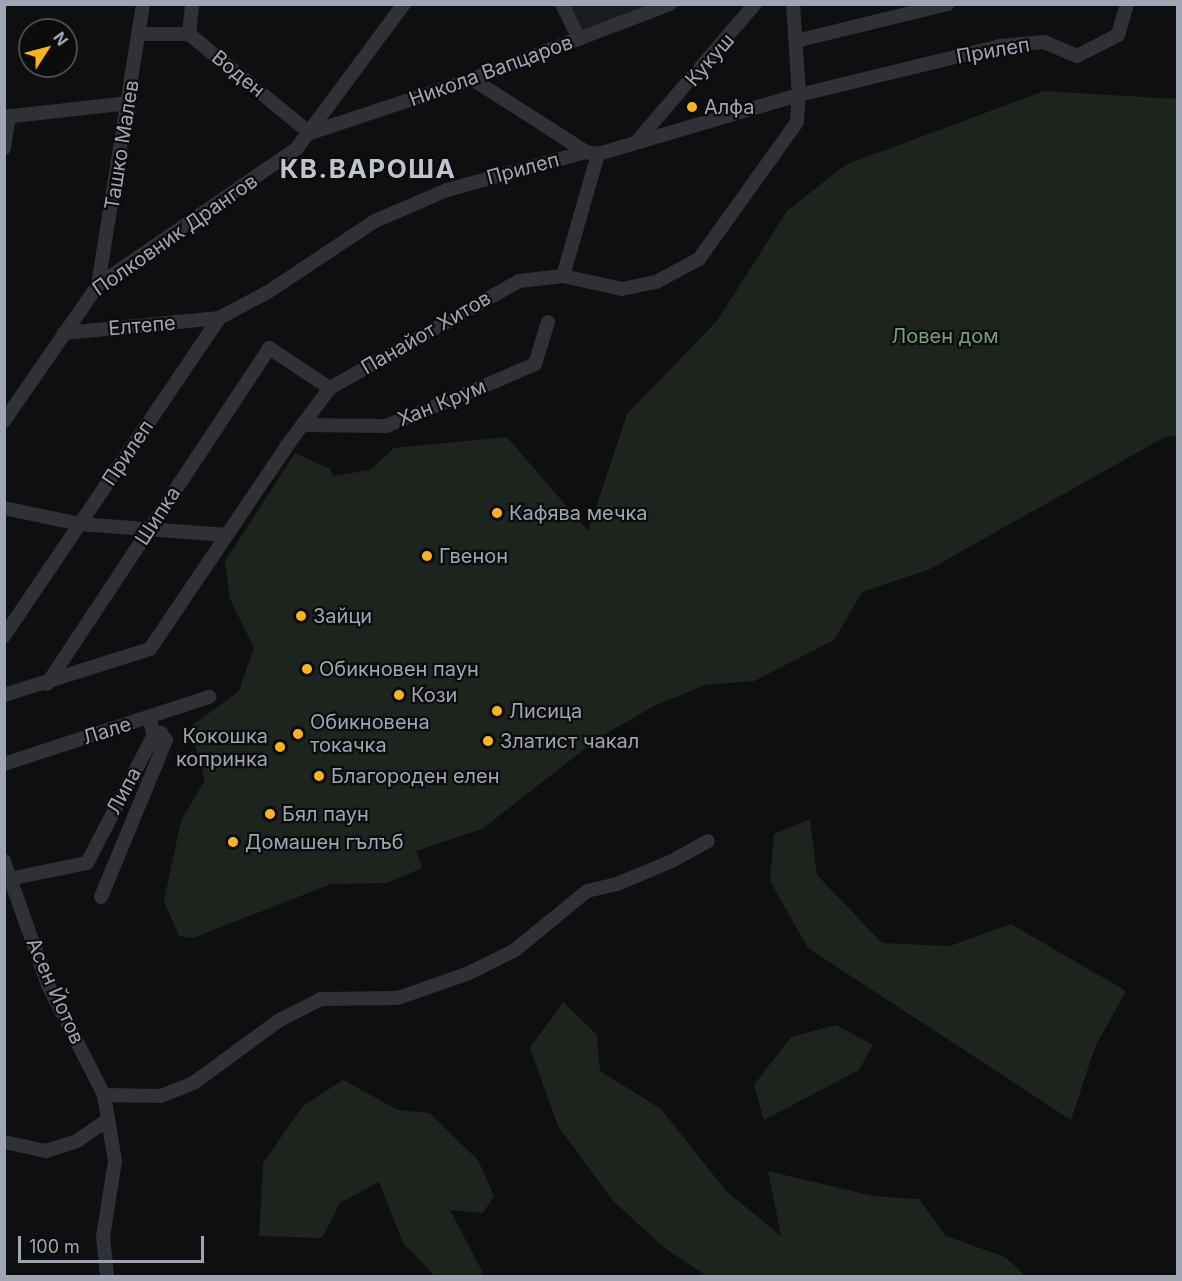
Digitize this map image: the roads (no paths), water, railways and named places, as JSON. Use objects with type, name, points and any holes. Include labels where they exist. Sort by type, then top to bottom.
[{"type":"street","name":"Ташко Малев","points":[[99,285],[143,4]]},
{"type":"street","points":[[140,34],[189,34],[192,4]]},
{"type":"street","name":"Полковник Дрангов","points":[[4,421],[99,285],[278,163],[310,133],[404,4]]},
{"type":"street","points":[[562,4],[579,39]]},
{"type":"street","name":"Никола Вапцаров","points":[[310,133],[472,79],[670,4]]},
{"type":"street","name":"Кукуш","points":[[638,140],[756,4]]},
{"type":"street","name":"Панайот Хитов","points":[[4,695],[47,684],[150,649],[226,535],[330,388],[519,281],[563,276],[622,289],[656,282],[699,259],[797,122],[799,95],[793,4]]},
{"type":"street","points":[[796,41],[948,4]]},
{"type":"street","name":"Прилеп","points":[[4,636],[219,318],[268,291],[375,221],[447,190],[592,153],[799,95],[1000,46],[1044,42],[1077,56],[1118,35],[1127,4]]},
{"type":"street","name":"Воден","points":[[189,34],[310,133]]},
{"type":"street","points":[[472,79],[592,153],[563,276]]},
{"type":"street","points":[[4,148],[7,116],[129,103]]},
{"type":"street","name":"Елтепе","points":[[64,333],[219,318]]},
{"type":"street","name":"Хан Крум","points":[[302,425],[386,426],[463,395],[535,364],[548,321]]},
{"type":"street","name":"Шипка","points":[[47,684],[269,348],[330,388]]},
{"type":"street","points":[[4,508],[80,524],[226,535]]},
{"type":"street","name":"Лале","points":[[4,764],[210,697]]},
{"type":"street","points":[[101,897],[166,740],[161,733],[154,735],[149,717]]},
{"type":"street","name":"Липа","points":[[7,879],[87,863],[154,735]]},
{"type":"street","points":[[104,1095],[161,1096],[195,1082],[278,1021],[321,999],[398,998],[469,973],[532,939],[555,914],[588,891],[639,875],[708,841]]},
{"type":"street","name":"Асен Йотов","points":[[4,861],[7,879],[48,985],[104,1095],[108,1119],[107,1128],[113,1142],[115,1161],[103,1238],[107,1276]]},
{"type":"street","points":[[4,1142],[46,1151],[77,1141],[108,1119]]},
{"type":"place","name":"Алфа","points":[[692,107]]},
{"type":"place","name":"Кафява мечка","points":[[497,513]]},
{"type":"place","name":"Гвенон","points":[[427,556]]},
{"type":"place","name":"Зайци","points":[[301,616]]},
{"type":"place","name":"Обикновен паун","points":[[307,669]]},
{"type":"place","name":"Кози","points":[[399,695]]},
{"type":"place","name":"Лисица","points":[[497,711]]},
{"type":"place","name":"Обикновена токачка","points":[[298,734]]},
{"type":"place","name":"Златист чакал","points":[[488,741]]},
{"type":"place","name":"Кокошка копринка","points":[[280,747]]},
{"type":"place","name":"Благороден елен","points":[[319,776]]},
{"type":"place","name":"Бял паун","points":[[270,814]]},
{"type":"place","name":"Домашен гълъб","points":[[233,842]]},
{"type":"district","name":"КВ.ВАРОША","points":[[368,169]]},
{"type":"park label","name":"Ловен дом","points":[[945,336]]}]
